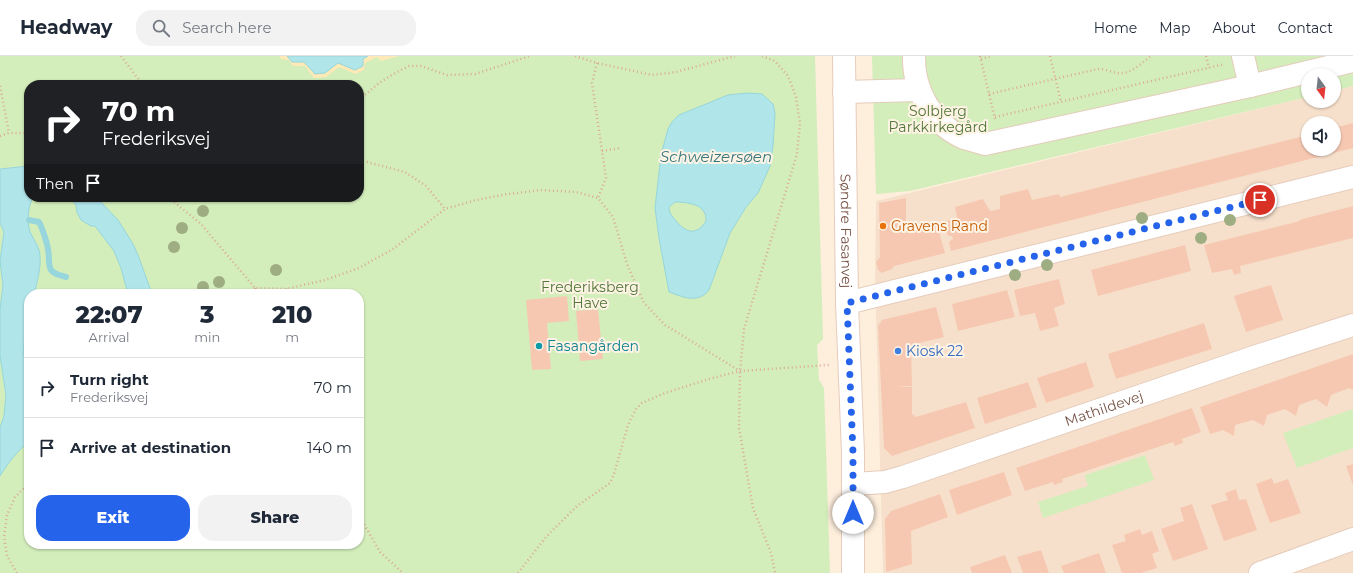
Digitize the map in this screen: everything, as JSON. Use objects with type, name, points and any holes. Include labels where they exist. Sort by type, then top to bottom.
[{"type":"street","name":"Søndre Fasanvej","points":[[844,56],[847,303],[853,484],[853,573]]},
{"type":"street","points":[[914,56],[914,68],[919,90],[930,110],[945,126],[964,138],[985,144],[1353,62]]},
{"type":"street","points":[[1243,58],[1250,86]]},
{"type":"street","points":[[844,92],[919,90]]},
{"type":"street","points":[[847,303],[1353,177]]},
{"type":"street","name":"Mathildevej","points":[[853,484],[885,482],[903,477],[1242,361],[1353,325]]},
{"type":"street","points":[[1269,572],[1353,539]]},
{"type":"path","points":[[121,56],[140,80]]},
{"type":"path","points":[[364,96],[385,79],[409,66],[421,66],[448,75],[475,74],[530,56]]},
{"type":"path","points":[[575,56],[597,63],[652,75],[676,72],[735,56]]},
{"type":"path","points":[[762,56],[775,61],[788,76],[796,97],[800,123],[797,154],[744,329],[740,371],[739,428],[753,508],[771,553],[775,573]]},
{"type":"path","points":[[991,56],[980,57],[1000,140]]},
{"type":"path","points":[[1050,56],[1067,126]]},
{"type":"path","points":[[989,94],[1098,69],[1105,69],[1118,73],[1127,73],[1151,56]]},
{"type":"path","points":[[1206,56],[1209,68]]},
{"type":"path","points":[[995,118],[1209,68],[1243,58]]},
{"type":"path","points":[[597,63],[592,83],[606,178],[598,198]]},
{"type":"path","points":[[0,86],[9,133]]},
{"type":"path","points":[[0,136],[9,133],[24,134]]},
{"type":"path","points":[[602,151],[621,148]]},
{"type":"path","points":[[364,161],[405,172],[426,186],[446,209]]},
{"type":"path","points":[[174,202],[201,224],[255,288],[286,289],[325,280],[359,268],[393,249],[446,209],[476,200],[542,190],[576,192],[598,198],[613,217],[627,264],[644,302],[665,325],[740,371]]},
{"type":"path","points":[[518,573],[546,537],[577,506],[610,483],[628,425],[636,409],[642,403],[680,388],[740,371],[850,364]]},
{"type":"path","points":[[17,573],[7,556],[4,537],[7,515],[15,497],[24,488]]},
{"type":"path","points":[[364,523],[380,552],[403,573]]},
{"type":"shaded area","points":[[1353,86],[1353,573],[883,573],[875,277],[876,201],[1301,99],[1301,108],[1341,108],[1341,89]]},
{"type":"green space","name":"Frederiksberg Have","points":[[0,56],[815,56],[823,339],[817,345],[819,380],[824,388],[830,573],[0,573]]},
{"type":"green space","name":"Solbjerg Parkkirkegård","points":[[872,56],[1353,56],[1353,86],[1341,89],[1341,68],[1301,68],[1301,99],[910,191],[876,194]]},
{"type":"green space","points":[[1353,409],[1353,448],[1297,468],[1283,433]]},
{"type":"green space","points":[[1145,455],[1154,480],[1043,518],[1038,502],[1088,486],[1085,475]]},
{"type":"sand","points":[[279,56],[399,56],[381,61],[377,57],[365,63],[364,70],[355,74],[339,67],[326,77],[314,78],[305,66],[293,66],[289,60],[281,59]]},
{"type":"water","points":[[287,56],[368,56],[363,59],[363,66],[355,70],[338,63],[325,73],[315,74],[304,62],[292,62]]},
{"type":"water","name":"Schweizersøen","points":[[748,93],[762,94],[773,104],[775,113],[770,166],[758,193],[746,207],[730,233],[709,290],[700,297],[685,297],[669,292],[659,238],[655,208],[661,155],[668,129],[679,115],[728,95]],"holes":[[[675,202],[695,205],[702,209],[705,214],[706,221],[703,226],[695,231],[691,231],[680,225],[670,213],[669,207]]]},
{"type":"water","points":[[24,167],[24,202],[31,202],[28,225],[40,254],[40,261],[35,289],[24,289],[24,446],[6,466],[0,476],[0,428],[4,416],[6,395],[0,356],[0,309],[3,285],[0,261],[4,232],[0,223],[0,169]]},
{"type":"water","points":[[73,202],[101,202],[118,220],[133,244],[150,289],[127,289],[121,268],[114,251],[95,226],[91,226],[81,220],[77,212],[76,205]]},
{"type":"building","points":[[1353,123],[1353,148],[1341,151],[1341,126]]},
{"type":"building","points":[[1301,137],[1301,156],[1322,156],[951,251],[949,242],[953,239],[952,236],[948,236],[944,222],[957,218],[955,207],[983,199],[990,211],[1000,209],[1000,196],[1028,189],[1032,200],[1059,194],[1060,197]]},
{"type":"building","points":[[906,198],[906,233],[937,225],[945,253],[894,266],[892,269],[882,273],[878,270],[876,262],[880,257],[879,203]]},
{"type":"building","points":[[1353,206],[1353,238],[1240,266],[1241,273],[1234,275],[1232,269],[1212,273],[1204,245]]},
{"type":"building","points":[[1185,245],[1191,271],[1098,296],[1091,270]]},
{"type":"building","points":[[1059,279],[1065,304],[1054,308],[1059,326],[1040,331],[1035,313],[1020,316],[1014,290]]},
{"type":"building","points":[[1271,285],[1283,320],[1246,332],[1234,296]]},
{"type":"building","points":[[1007,290],[1015,317],[958,331],[952,304]]},
{"type":"building","name":"Fasangården","points":[[567,296],[569,321],[547,323],[551,369],[532,370],[526,300]]},
{"type":"building","points":[[936,307],[944,337],[911,345],[912,386],[894,387],[912,387],[912,414],[916,417],[966,402],[975,428],[892,456],[884,448],[878,326],[882,320]]},
{"type":"building","points":[[598,309],[603,359],[580,361],[576,311]]},
{"type":"building","points":[[1204,323],[1212,349],[1116,379],[1108,354]]},
{"type":"building","points":[[1353,354],[1353,390],[1349,388],[1331,395],[1327,407],[1316,399],[1299,405],[1296,416],[1285,409],[1267,415],[1264,426],[1253,420],[1235,425],[1234,436],[1223,430],[1210,434],[1200,407]]},
{"type":"building","points":[[1086,362],[1094,387],[1046,403],[1037,378]]},
{"type":"building","points":[[1028,382],[1037,407],[985,424],[977,398]]},
{"type":"building","points":[[1192,408],[1201,432],[1182,439],[1183,443],[1175,446],[1173,442],[1062,479],[1063,482],[1054,485],[1053,482],[1025,491],[1016,468]]},
{"type":"building","points":[[1353,464],[1353,485],[1346,466]]},
{"type":"building","points":[[1004,472],[1012,495],[957,515],[949,490]]},
{"type":"building","points":[[1272,478],[1274,484],[1288,479],[1301,513],[1270,523],[1256,484]]},
{"type":"building","points":[[1236,489],[1239,500],[1246,499],[1257,530],[1224,541],[1211,505],[1228,500],[1225,493]]},
{"type":"building","points":[[940,494],[948,517],[911,531],[912,564],[886,572],[885,519],[891,511]]},
{"type":"building","points":[[1192,504],[1208,549],[1173,561],[1161,529],[1184,521],[1180,508]]},
{"type":"building","points":[[1140,529],[1142,535],[1152,531],[1159,551],[1152,554],[1157,568],[1141,573],[1122,573],[1112,545],[1126,541],[1124,535]]},
{"type":"building","points":[[1041,550],[1049,573],[1023,573],[1017,557]]},
{"type":"building","points":[[1099,553],[1106,573],[1064,573],[1061,566]]},
{"type":"building","points":[[1005,555],[1012,573],[972,573],[970,567]]},
{"type":"waterway","points":[[29,220],[39,222],[40,224],[47,246],[51,270],[54,273],[66,277]]},
{"type":"place","name":"Gravens Rand","points":[[883,226]]},
{"type":"place","name":"Fasangården","points":[[539,346]]},
{"type":"place","name":"Kiosk 22","points":[[898,351]]},
{"type":"route","points":[[853,513],[853,453],[847,303],[1260,200]]}]
